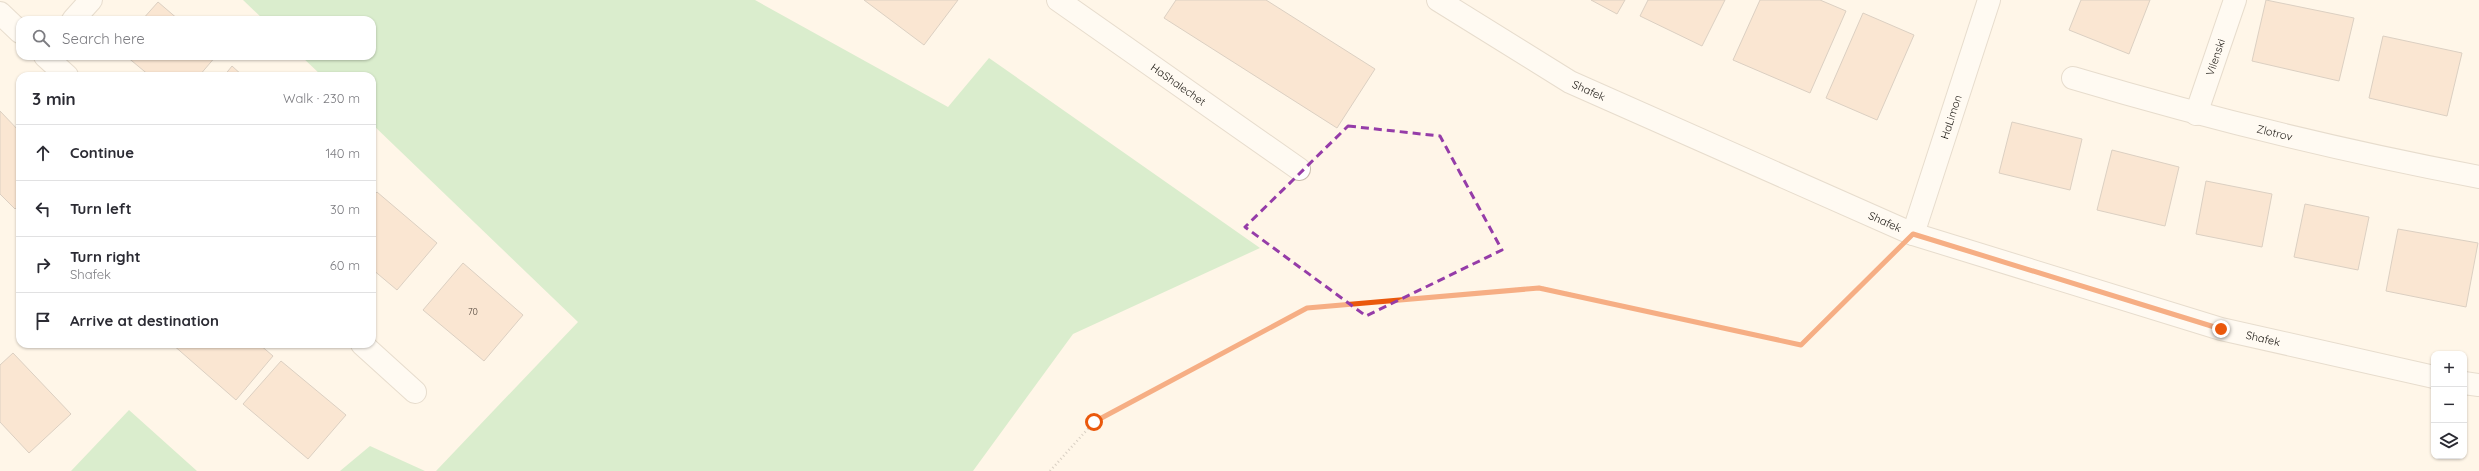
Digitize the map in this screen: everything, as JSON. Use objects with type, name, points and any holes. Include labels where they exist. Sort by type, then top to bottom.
[{"type":"street","points":[[77,16],[91,0]]},
{"type":"street","name":"HaShalechet","points":[[1058,0],[1300,169]]},
{"type":"street","name":"Shafek","points":[[1438,0],[1570,82],[1913,234],[2221,329],[2431,376]]},
{"type":"street","name":"HaLimon","points":[[1913,234],[1989,0]]},
{"type":"street","name":"Vilenski","points":[[2196,114],[2235,0]]},
{"type":"street","points":[[0,12],[16,28]]},
{"type":"street","points":[[49,60],[63,72]]},
{"type":"street","name":"Zlotrov","points":[[2073,78],[2196,114],[2390,161],[2479,177]]},
{"type":"street","points":[[366,348],[415,392]]},
{"type":"street","points":[[2467,383],[2479,385]]},
{"type":"path","points":[[1050,471],[1094,422],[1307,308],[1539,288],[1801,345],[1913,234]]},
{"type":"highlighted area","points":[[1348,126],[1440,136],[1502,250],[1366,316],[1245,227]]},
{"type":"green space","points":[[243,0],[755,0],[948,107],[989,58],[1260,248],[1073,334],[973,471],[436,471],[578,322],[376,128],[376,72],[318,72],[305,60],[376,60],[376,16],[260,16]]},
{"type":"green space","points":[[129,410],[197,471],[71,471]]},
{"type":"green space","points":[[370,446],[425,471],[340,471]]},
{"type":"building","points":[[864,0],[958,0],[924,45]]},
{"type":"building","points":[[1176,0],[1266,0],[1375,69],[1337,128],[1164,18]]},
{"type":"building","points":[[1591,0],[1625,0],[1617,14]]},
{"type":"building","points":[[1648,0],[1725,0],[1702,46],[1640,16]]},
{"type":"building","points":[[1760,0],[1820,0],[1846,11],[1810,93],[1733,60]]},
{"type":"building","points":[[2081,0],[2150,0],[2129,54],[2069,30]]},
{"type":"building","points":[[2266,0],[2354,18],[2339,81],[2252,61]]},
{"type":"building","points":[[158,2],[174,16],[146,16]]},
{"type":"building","points":[[1863,13],[1914,35],[1877,120],[1826,98]]},
{"type":"building","points":[[2383,36],[2462,53],[2447,116],[2369,98]]},
{"type":"building","points":[[131,60],[213,60],[202,72],[145,72]]},
{"type":"building","points":[[232,66],[239,72],[227,72]]},
{"type":"building","points":[[0,111],[16,128],[16,208],[15,209],[0,194]]},
{"type":"building","points":[[2012,122],[2082,139],[2070,190],[1999,173]]},
{"type":"building","points":[[2112,150],[2179,167],[2165,226],[2097,210]]},
{"type":"building","points":[[2206,181],[2272,194],[2262,247],[2196,234]]},
{"type":"building","points":[[377,192],[437,243],[397,290],[376,272]]},
{"type":"building","points":[[2305,204],[2369,217],[2358,270],[2294,257]]},
{"type":"building","points":[[2398,229],[2478,243],[2466,307],[2386,291]]},
{"type":"building","points":[[463,263],[523,315],[484,361],[423,310]]},
{"type":"building","points":[[177,348],[264,348],[273,356],[236,400]]},
{"type":"building","points":[[13,353],[71,414],[29,453],[0,422],[0,365]]},
{"type":"building","points":[[281,361],[346,415],[308,459],[243,404]]},
{"type":"route","points":[[1094,422],[1307,308],[1539,288],[1801,345],[1913,234],[2221,329]]}]
